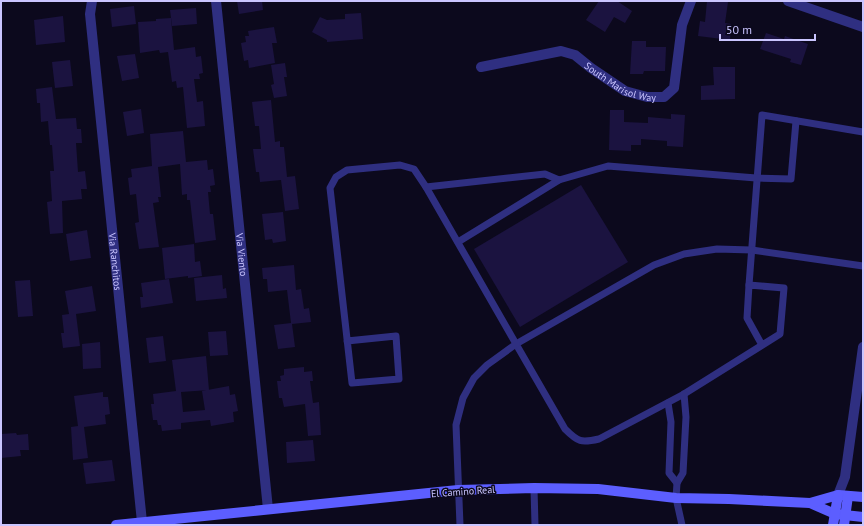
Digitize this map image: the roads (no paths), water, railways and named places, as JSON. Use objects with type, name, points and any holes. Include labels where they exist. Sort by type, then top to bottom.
[{"type":"main road","name":"El Camino Real","points":[[116,525],[458,490],[534,488],[598,489],[676,498],[810,503],[843,495],[863,496]]},
{"type":"main road","points":[[833,525],[835,514],[843,495]]},
{"type":"main road","points":[[843,495],[845,520]]},
{"type":"main road","name":"El Camino Real","points":[[810,503],[845,520],[863,517]]},
{"type":"street","name":"Via Ranchitos","points":[[92,1],[90,14],[142,522]]},
{"type":"street","name":"Via Viento","points":[[216,1],[268,509]]},
{"type":"street","name":"South Marisol Way","points":[[481,67],[561,52],[575,55],[591,68],[625,91],[648,97],[664,96],[674,88],[682,25],[691,1]]},
{"type":"street","points":[[788,1],[863,27]]},
{"type":"street","points":[[843,495],[863,347]]},
{"type":"lane","points":[[762,345],[747,318],[756,178],[762,115],[863,132]]},
{"type":"lane","points":[[458,242],[559,180],[608,166],[756,178],[791,179],[796,121]]},
{"type":"lane","points":[[347,341],[396,336],[399,379],[352,383],[347,341],[330,188],[336,177],[348,170],[400,165],[414,169],[458,242],[565,429],[575,439],[586,442],[599,440],[684,394],[780,334],[784,288],[749,285]]},
{"type":"lane","points":[[426,187],[545,174],[559,180]]},
{"type":"lane","points":[[460,525],[456,425],[463,398],[474,378],[487,365],[516,344],[654,265],[684,254],[717,249],[752,250],[863,266]]},
{"type":"lane","points":[[682,525],[676,498],[677,484],[683,473],[686,417],[684,394]]},
{"type":"lane","points":[[668,403],[671,422],[669,472],[677,484]]},
{"type":"lane","points":[[534,488],[536,525]]}]
